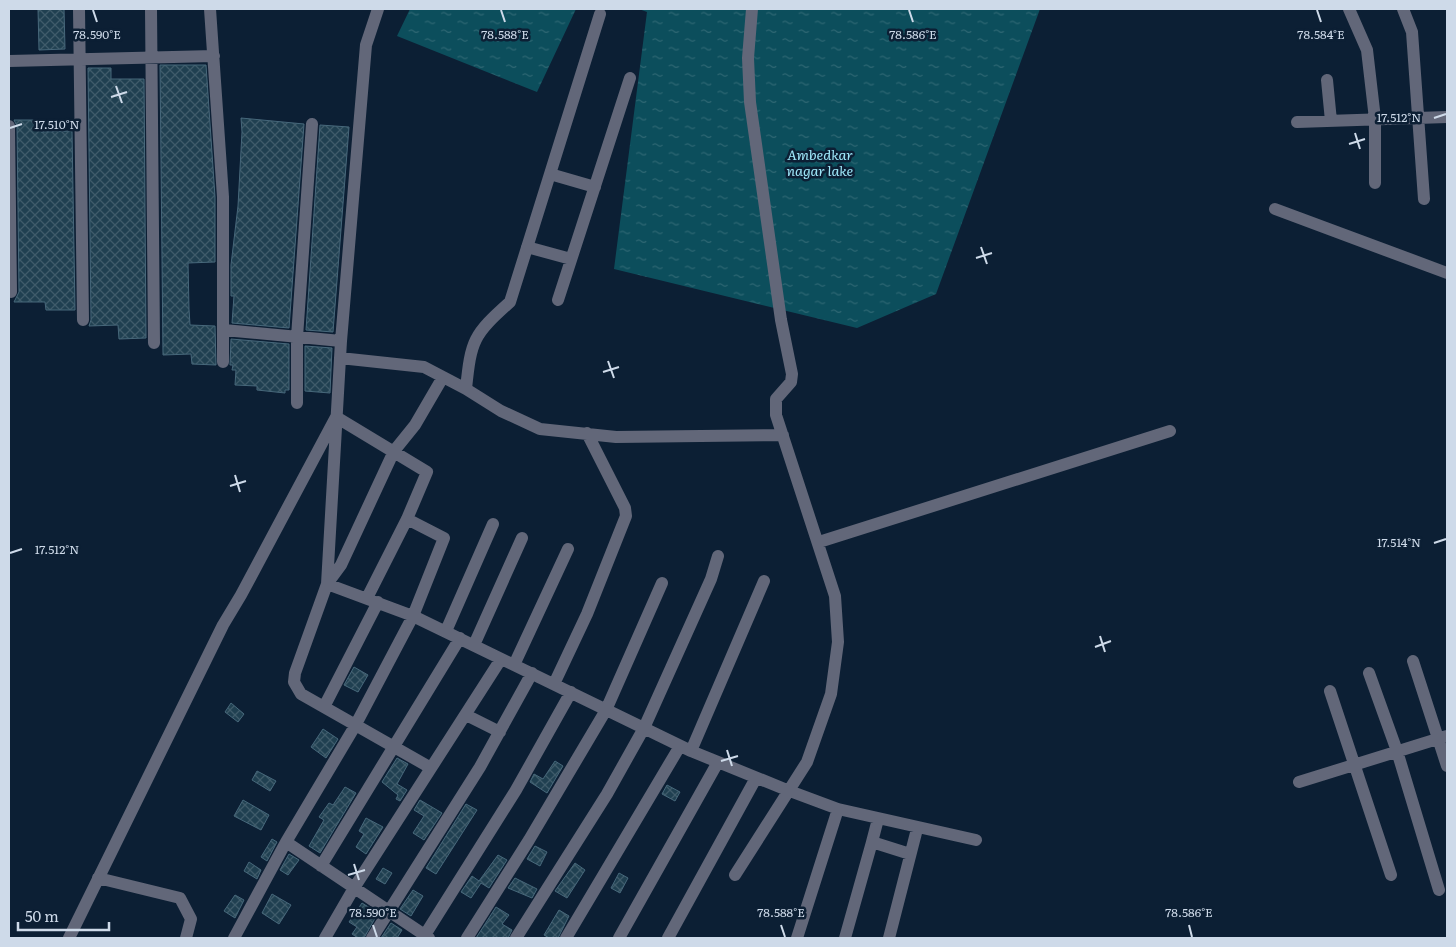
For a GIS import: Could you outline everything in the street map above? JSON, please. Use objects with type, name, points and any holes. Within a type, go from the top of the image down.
[{"type":"street","points":[[79,9],[83,320]]},
{"type":"street","points":[[151,9],[154,343]]},
{"type":"street","points":[[210,9],[224,197],[223,362]]},
{"type":"street","points":[[327,584],[341,341],[366,45],[378,9]]},
{"type":"street","points":[[362,96],[377,38],[387,9]]},
{"type":"street","points":[[735,875],[787,790],[807,762],[831,694],[838,642],[835,596],[819,542],[776,415],[776,399],[791,382],[792,374],[781,320],[750,102],[748,58],[752,9]]},
{"type":"street","points":[[1349,9],[1367,50],[1375,119],[1375,183]]},
{"type":"street","points":[[1403,9],[1412,32],[1420,118],[1424,199]]},
{"type":"street","points":[[466,388],[469,354],[475,339],[487,322],[510,302],[600,14]]},
{"type":"street","points":[[9,61],[214,56]]},
{"type":"street","points":[[558,300],[630,78]]},
{"type":"street","points":[[1327,80],[1331,121]]},
{"type":"street","points":[[1297,122],[1447,116]]},
{"type":"street","points":[[297,403],[297,337],[312,124]]},
{"type":"street","points":[[9,126],[11,292]]},
{"type":"street","points":[[550,174],[595,187]]},
{"type":"street","points":[[1275,209],[1447,272]]},
{"type":"street","points":[[527,247],[571,259]]},
{"type":"street","points":[[224,330],[341,341]]},
{"type":"street","points":[[340,358],[424,368],[466,388],[501,411],[540,429],[616,437],[783,436]]},
{"type":"street","points":[[431,768],[301,694],[294,682],[295,673],[327,584],[341,565],[394,451],[415,424],[443,377]]},
{"type":"street","points":[[324,707],[373,600],[428,472],[336,417]]},
{"type":"street","points":[[69,938],[223,625],[336,417]]},
{"type":"street","points":[[819,542],[1170,431]]},
{"type":"street","points":[[554,684],[587,614],[626,516],[625,508],[587,433]]},
{"type":"street","points":[[234,938],[286,842],[355,726],[413,616],[444,538],[407,519]]},
{"type":"street","points":[[446,631],[493,524]]},
{"type":"street","points":[[474,645],[522,538]]},
{"type":"street","points":[[514,665],[568,548]]},
{"type":"street","points":[[516,938],[602,802],[644,728],[711,579],[718,556]]},
{"type":"street","points":[[566,938],[686,749],[764,582]]},
{"type":"street","points":[[467,938],[529,840],[606,710],[662,583]]},
{"type":"street","points":[[327,584],[413,616],[686,749],[756,778],[838,809],[917,829],[976,840]]},
{"type":"street","points":[[321,866],[460,638]]},
{"type":"street","points":[[325,938],[354,888],[501,659]]},
{"type":"street","points":[[1413,660],[1442,737],[1447,766]]},
{"type":"street","points":[[1369,673],[1398,752],[1439,890]]},
{"type":"street","points":[[372,938],[500,732],[532,674]]},
{"type":"street","points":[[1330,690],[1356,764],[1391,875]]},
{"type":"street","points":[[286,842],[426,937],[516,790],[571,692]]},
{"type":"street","points":[[466,715],[500,732]]},
{"type":"street","points":[[1299,782],[1442,737]]},
{"type":"street","points":[[619,938],[718,762]]},
{"type":"street","points":[[668,938],[756,778]]},
{"type":"street","points":[[797,938],[838,809]]},
{"type":"street","points":[[845,938],[878,819]]},
{"type":"street","points":[[889,938],[917,829]]},
{"type":"street","points":[[872,842],[910,854]]},
{"type":"street","points":[[98,878],[180,898],[191,919],[186,938]]},
{"type":"water","points":[[410,9],[576,9],[537,92],[397,36]]},
{"type":"water","name":"Ambedkar nagar lake","points":[[639,9],[1040,9],[936,294],[857,328],[614,269],[647,12]]},
{"type":"building","points":[[38,9],[64,9],[65,49],[39,50]]},
{"type":"building","points":[[160,65],[206,65],[215,197],[215,262],[188,263],[189,309],[190,325],[215,326],[216,365],[192,364],[191,354],[163,355]]},
{"type":"building","points":[[88,68],[111,68],[111,79],[144,79],[146,338],[119,339],[118,325],[89,326],[91,320]]},
{"type":"building","points":[[241,118],[304,124],[289,328],[232,323],[234,296],[231,296],[231,265],[238,206]]},
{"type":"building","points":[[14,120],[41,120],[41,132],[72,131],[75,310],[46,310],[45,302],[14,302],[19,292],[17,126]]},
{"type":"building","points":[[320,125],[349,127],[333,332],[306,330]]},
{"type":"building","points":[[231,339],[289,344],[289,390],[285,390],[285,393],[257,390],[257,386],[235,385],[236,370],[232,370],[233,365],[230,365]]},
{"type":"building","points":[[305,346],[332,348],[330,393],[305,391]]},
{"type":"building","points":[[354,667],[368,675],[358,692],[344,685]]},
{"type":"building","points":[[231,703],[244,714],[238,722],[225,712]]},
{"type":"building","points":[[323,729],[338,739],[326,758],[311,747]]},
{"type":"building","points":[[397,758],[408,764],[397,784],[407,790],[400,801],[396,799],[398,795],[382,782]]},
{"type":"building","points":[[555,761],[563,766],[547,793],[530,782],[534,774],[543,779]]},
{"type":"building","points":[[257,771],[276,781],[270,791],[252,780]]},
{"type":"building","points":[[667,785],[680,792],[675,801],[662,794]]},
{"type":"building","points":[[345,787],[356,793],[320,853],[309,846],[324,820],[319,817],[329,803],[333,805]]},
{"type":"building","points":[[243,800],[269,815],[261,830],[234,816]]},
{"type":"building","points":[[420,800],[442,813],[424,840],[413,833],[424,816],[414,810]]},
{"type":"building","points":[[466,804],[477,810],[436,874],[426,868]]},
{"type":"building","points":[[366,818],[383,827],[366,854],[356,847],[364,834],[359,831]]},
{"type":"building","points":[[272,839],[277,842],[267,861],[261,857]]},
{"type":"building","points":[[535,846],[547,852],[540,866],[527,859]]},
{"type":"building","points":[[289,854],[299,860],[288,875],[280,870]]},
{"type":"building","points":[[498,855],[507,860],[489,888],[481,883],[471,898],[461,892],[472,876],[479,881]]},
{"type":"building","points":[[249,862],[261,870],[257,879],[244,871]]},
{"type":"building","points":[[575,863],[585,870],[567,898],[555,891]]},
{"type":"building","points":[[383,868],[392,873],[385,884],[376,879]]},
{"type":"building","points":[[619,873],[628,878],[620,893],[611,888]]},
{"type":"building","points":[[515,878],[537,889],[532,898],[508,888]]},
{"type":"building","points":[[413,890],[423,896],[411,916],[400,909]]},
{"type":"building","points":[[272,894],[291,905],[279,924],[262,913]]},
{"type":"building","points":[[235,895],[244,900],[235,918],[224,911]]},
{"type":"building","points":[[362,903],[378,913],[364,938],[358,938],[352,934],[357,927],[349,922]]},
{"type":"building","points":[[496,907],[509,915],[502,924],[512,930],[508,938],[476,938]]},
{"type":"building","points":[[559,910],[569,916],[558,938],[549,938],[544,935]]},
{"type":"building","points":[[391,923],[402,930],[397,938],[381,938]]}]
